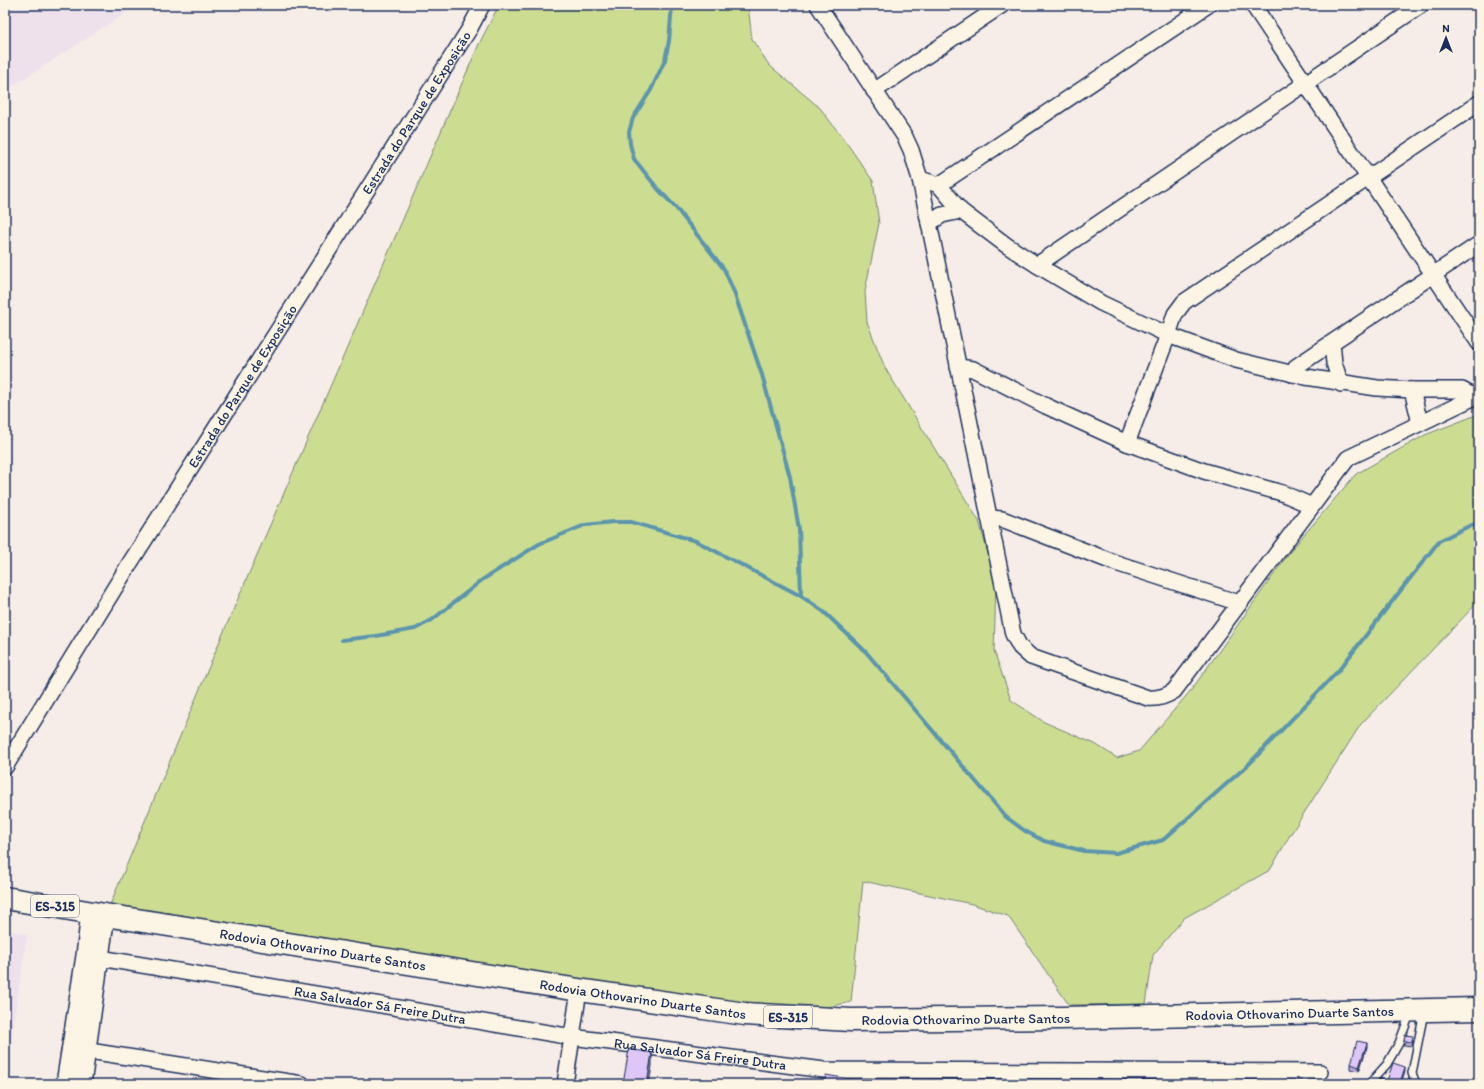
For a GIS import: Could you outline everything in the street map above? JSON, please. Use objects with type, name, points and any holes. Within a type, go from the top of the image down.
[{"type":"main road","name":"Rodovia Othovarino Duarte Santos","points":[[5,898],[579,990],[745,1014],[852,1020],[1062,1018],[1479,1009]]},
{"type":"street","name":"Estrada do Parque de Exposição","points":[[5,767],[130,563],[470,28],[482,5]]},
{"type":"street","points":[[818,5],[905,137],[911,150],[920,179],[1013,634],[1020,647],[1030,657],[1141,696],[1155,699],[1168,695],[1174,690],[1348,458],[1477,396]]},
{"type":"street","points":[[874,91],[1002,5]]},
{"type":"street","points":[[939,185],[1208,5]]},
{"type":"street","points":[[1252,5],[1479,343]]},
{"type":"street","points":[[1037,266],[1421,5]]},
{"type":"street","points":[[1127,443],[1175,314],[1184,302],[1479,103]]},
{"type":"street","points":[[920,179],[939,185],[960,211],[1037,266],[1101,303],[1168,335],[1236,360],[1341,384],[1412,390],[1462,390],[1477,396]]},
{"type":"street","points":[[929,224],[942,215],[960,211]]},
{"type":"street","points":[[1292,374],[1297,366],[1479,244]]},
{"type":"street","points":[[1332,343],[1334,363],[1341,384]]},
{"type":"street","points":[[958,367],[973,369],[1059,413],[1127,443],[1204,470],[1282,493],[1312,506]]},
{"type":"street","points":[[1412,390],[1420,423]]},
{"type":"street","points":[[989,518],[1002,519],[1113,562],[1239,603]]},
{"type":"street","points":[[81,1084],[79,1049],[98,914]]},
{"type":"street","name":"Rua Salvador Sá Freire Dutra","points":[[92,957],[572,1037],[824,1070],[1053,1077],[1320,1072]]},
{"type":"street","points":[[565,1084],[579,990]]},
{"type":"street","points":[[66,1084],[79,1049]]},
{"type":"street","points":[[79,1049],[302,1084]]},
{"type":"lane","points":[[1369,1084],[1387,1064],[1418,1010]]},
{"type":"lane","points":[[1416,1084],[1412,1072],[1418,1010]]},
{"type":"shaded area","points":[[5,5],[138,5],[5,91]]},
{"type":"shaded area","points":[[5,930],[27,934],[5,1080]]},
{"type":"green space","points":[[499,5],[748,5],[752,39],[769,65],[820,108],[873,181],[879,223],[865,291],[867,322],[885,368],[979,521],[996,583],[994,651],[1011,700],[1044,722],[1095,744],[1117,758],[1139,751],[1192,689],[1292,549],[1356,474],[1425,435],[1479,414],[1479,601],[1361,724],[1290,835],[1270,870],[1184,918],[1153,955],[1146,1004],[1069,1005],[1008,916],[972,904],[863,881],[851,1002],[823,1008],[804,1009],[696,999],[110,905],[221,638],[479,44]]},
{"type":"building","points":[[1405,1035],[1413,1036],[1412,1042],[1404,1041]]},
{"type":"building","points":[[1357,1041],[1367,1043],[1359,1067],[1351,1064]]},
{"type":"building","points":[[629,1049],[652,1053],[647,1084],[623,1084]]},
{"type":"building","points":[[1393,1063],[1405,1067],[1400,1083],[1402,1084],[1379,1084],[1380,1079],[1387,1081]]},
{"type":"building","points":[[826,1075],[849,1079],[848,1084],[824,1084]]},
{"type":"waterway","points":[[672,5],[669,41],[665,60],[651,90],[633,118],[629,132],[630,144],[634,159],[658,189],[676,208],[724,269],[734,292],[762,375],[790,477],[799,529],[801,596]]},
{"type":"waterway","points":[[342,640],[415,629],[432,620],[482,580],[539,544],[585,525],[631,522],[696,541],[801,596],[823,611],[866,652],[1006,817],[1025,831],[1044,841],[1084,851],[1116,853],[1163,840],[1249,764],[1339,670],[1439,541],[1469,526],[1479,523]]}]
